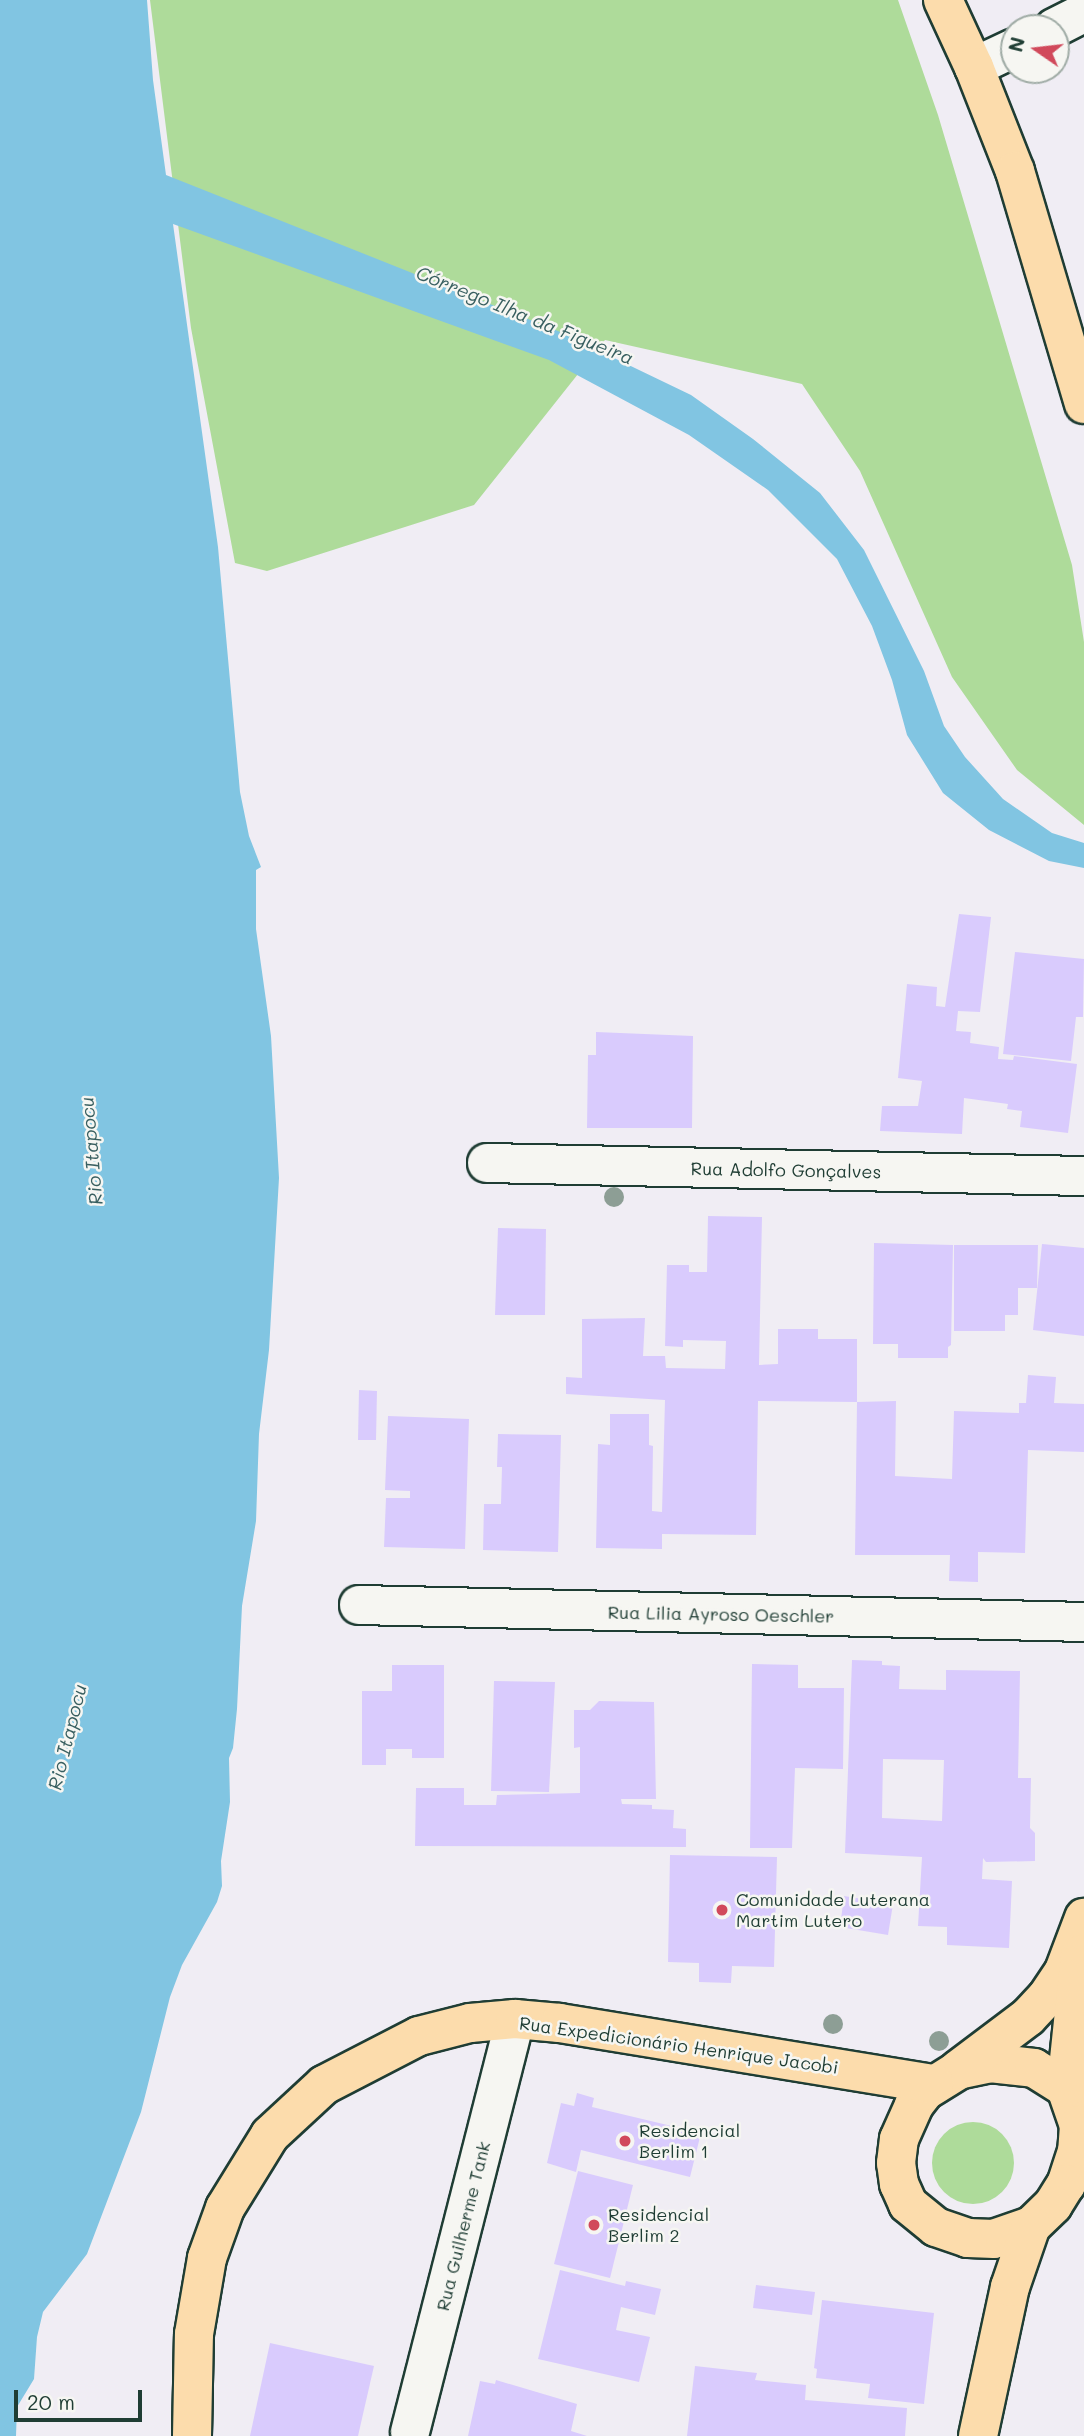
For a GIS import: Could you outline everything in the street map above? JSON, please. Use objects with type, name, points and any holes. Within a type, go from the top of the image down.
[{"type":"main road","points":[[943,0],[974,67],[1015,171],[1084,404]]},
{"type":"main road","points":[[1084,1919],[1064,1971],[1046,1998],[1028,2017],[946,2077],[914,2105],[899,2139],[896,2163],[899,2184],[908,2204],[936,2227],[968,2238],[994,2239],[1042,2216],[1084,2183]]},
{"type":"main road","points":[[978,2436],[1010,2287],[1042,2216],[1073,2166],[1079,2125],[1074,2104],[1084,1919]]},
{"type":"main road","name":"Rua Expedicionário Henrique Jacobi","points":[[192,2436],[194,2334],[207,2259],[225,2208],[270,2135],[324,2085],[419,2036],[470,2023],[515,2019],[946,2077]]},
{"type":"main road","points":[[946,2077],[990,2063],[1034,2068],[1074,2104]]},
{"type":"street","points":[[974,67],[1000,54]]},
{"type":"street","name":"Rua Adolfo Gonçalves","points":[[487,1163],[1084,1176]]},
{"type":"street","name":"Rua Lilia Ayroso Oeschler","points":[[359,1605],[1084,1622]]},
{"type":"street","name":"Rua Guilherme Tank","points":[[410,2432],[515,2019]]},
{"type":"green space","points":[[150,0],[898,0],[938,115],[1072,565],[1084,642],[1084,825],[1017,770],[952,677],[860,471],[802,384],[605,340],[474,505],[267,571],[235,563],[191,328]]},
{"type":"green space","points":[[965,2122],[981,2122],[996,2129],[1007,2140],[1014,2155],[1011,2179],[1002,2192],[981,2204],[965,2204],[950,2197],[939,2186],[932,2171],[932,2155],[939,2140],[950,2129]]},
{"type":"water","name":"Rio Itapocu","points":[[0,0],[147,0],[153,80],[166,175],[558,331],[691,395],[753,439],[820,493],[864,550],[924,671],[944,726],[965,757],[1003,799],[1052,833],[1084,843],[1084,868],[1049,861],[989,830],[943,793],[907,735],[892,680],[872,626],[837,559],[768,490],[689,435],[549,360],[173,224],[218,547],[240,792],[249,836],[261,867],[256,870],[256,929],[271,1036],[279,1178],[269,1350],[259,1434],[256,1521],[242,1606],[237,1709],[233,1748],[229,1758],[230,1802],[221,1861],[222,1886],[217,1902],[182,1965],[170,1997],[141,2112],[87,2254],[43,2312],[37,2337],[34,2379],[17,2407],[16,2436],[0,2436]]},
{"type":"building","points":[[959,914],[991,917],[980,1012],[958,1011],[956,1031],[971,1032],[970,1043],[999,1047],[998,1059],[1013,1060],[1014,1056],[1077,1064],[1068,1133],[1020,1127],[1022,1111],[1007,1109],[1008,1104],[964,1098],[962,1134],[880,1131],[882,1106],[918,1106],[922,1081],[898,1078],[907,984],[937,987],[936,1006],[945,1007]]},
{"type":"building","points":[[1015,952],[1084,959],[1083,1017],[1076,1017],[1071,1061],[1003,1054]]},
{"type":"building","points":[[596,1032],[693,1036],[692,1128],[587,1128],[588,1055],[596,1055]]},
{"type":"building","points":[[708,1216],[762,1217],[759,1365],[778,1364],[778,1329],[818,1329],[818,1339],[857,1339],[857,1402],[758,1401],[756,1535],[662,1534],[662,1549],[596,1548],[598,1444],[610,1445],[610,1414],[649,1414],[649,1445],[653,1446],[652,1511],[662,1512],[665,1400],[566,1394],[566,1377],[582,1378],[582,1319],[645,1318],[643,1356],[665,1356],[666,1368],[725,1369],[726,1341],[683,1340],[683,1347],[665,1346],[667,1265],[689,1265],[689,1272],[707,1272]]},
{"type":"building","points":[[498,1228],[546,1229],[545,1315],[495,1315]]},
{"type":"building","points":[[874,1243],[953,1245],[951,1345],[948,1347],[948,1358],[898,1358],[898,1344],[873,1344]]},
{"type":"building","points":[[1042,1244],[1084,1248],[1084,1336],[1033,1330]]},
{"type":"building","points":[[954,1245],[1038,1245],[1037,1288],[1018,1288],[1018,1315],[1005,1315],[1005,1331],[954,1331]]},
{"type":"building","points":[[1028,1375],[1056,1377],[1054,1403],[1084,1404],[1084,1452],[1028,1450],[1025,1553],[978,1552],[978,1582],[949,1581],[950,1555],[855,1555],[857,1402],[896,1401],[895,1476],[952,1479],[954,1411],[1019,1413],[1019,1403],[1026,1403]]},
{"type":"building","points":[[359,1390],[377,1391],[376,1440],[358,1440]]},
{"type":"building","points":[[388,1416],[469,1419],[465,1549],[384,1547],[386,1498],[410,1498],[410,1491],[385,1490]]},
{"type":"building","points":[[498,1434],[561,1435],[558,1552],[483,1550],[484,1504],[501,1504],[502,1467],[497,1467]]},
{"type":"building","points":[[852,1660],[882,1661],[882,1665],[900,1666],[899,1689],[946,1690],[946,1670],[1020,1671],[1018,1778],[1031,1778],[1030,1828],[1035,1833],[1035,1861],[986,1862],[983,1858],[982,1879],[1012,1881],[1009,1948],[947,1945],[947,1927],[918,1926],[922,1857],[845,1853]],"holes":[[[883,1759],[944,1760],[942,1821],[882,1818]]]},
{"type":"building","points":[[752,1664],[798,1665],[798,1688],[844,1688],[843,1769],[795,1768],[792,1848],[750,1848]]},
{"type":"building","points":[[392,1665],[444,1665],[444,1758],[412,1758],[412,1749],[386,1749],[386,1765],[362,1765],[362,1691],[392,1691]]},
{"type":"building","points":[[494,1681],[555,1682],[549,1792],[491,1791]]},
{"type":"building","points":[[599,1701],[654,1702],[656,1799],[621,1799],[622,1804],[652,1805],[652,1809],[674,1810],[673,1828],[686,1829],[686,1847],[415,1846],[416,1788],[464,1788],[464,1805],[496,1805],[497,1795],[580,1793],[580,1747],[574,1748],[574,1710],[590,1710]]},
{"type":"building","name":"Comunidade Luterana Martim Lutero","points":[[670,1855],[777,1857],[774,1967],[732,1966],[731,1983],[699,1982],[699,1963],[668,1962]]},
{"type":"building","points":[[844,1896],[893,1904],[888,1935],[840,1927]]},
{"type":"building","name":"Residencial Berlim 1","points":[[577,2093],[594,2098],[592,2107],[701,2133],[690,2177],[581,2150],[576,2172],[547,2163],[561,2103],[574,2106]]},
{"type":"building","name":"Residencial Berlim 2","points":[[578,2171],[633,2185],[610,2278],[554,2264]]},
{"type":"building","points":[[560,2270],[625,2286],[626,2281],[661,2289],[655,2315],[621,2307],[616,2330],[650,2337],[639,2382],[538,2359]]},
{"type":"building","points":[[756,2285],[815,2292],[812,2315],[753,2308]]},
{"type":"building","points":[[822,2300],[934,2313],[924,2404],[868,2398],[870,2384],[816,2378],[817,2369],[814,2368]]},
{"type":"building","points":[[270,2343],[374,2366],[358,2436],[250,2436]]},
{"type":"building","points":[[695,2366],[757,2373],[755,2380],[806,2385],[805,2400],[907,2408],[905,2436],[687,2436]]},
{"type":"building","points":[[496,2380],[577,2404],[571,2431],[587,2436],[468,2436],[480,2381],[495,2384]]},
{"type":"place","name":"Comunidade Luterana Martim Lutero","points":[[722,1910]]},
{"type":"place","name":"Residencial Berlim 1","points":[[625,2141]]},
{"type":"place","name":"Residencial Berlim 2","points":[[594,2225]]},
{"type":"water label","name":"Córrego Ilha da Figueira","points":[[525,315]]}]
